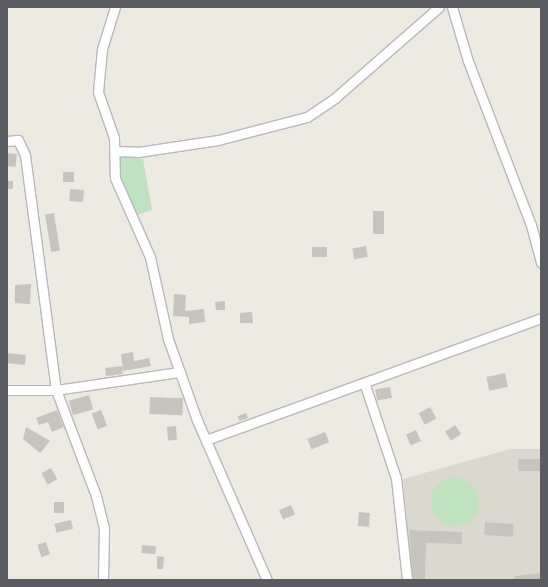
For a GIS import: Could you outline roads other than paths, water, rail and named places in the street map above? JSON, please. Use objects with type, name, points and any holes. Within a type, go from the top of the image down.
[{"type":"street","points":[[115,7],[102,49],[98,92],[115,151],[115,178],[150,257],[158,298],[180,372],[206,440],[267,580]]},
{"type":"street","points":[[115,151],[138,152],[218,140],[307,117],[335,98],[439,7]]},
{"type":"street","points":[[452,7],[468,61],[531,225],[541,263]]},
{"type":"street","points":[[7,141],[18,140],[25,155],[56,390],[96,496],[104,528],[103,580]]},
{"type":"street","points":[[206,440],[365,385],[541,318]]},
{"type":"street","points":[[7,390],[56,390],[180,372]]},
{"type":"street","points":[[365,385],[396,478],[407,580]]}]
